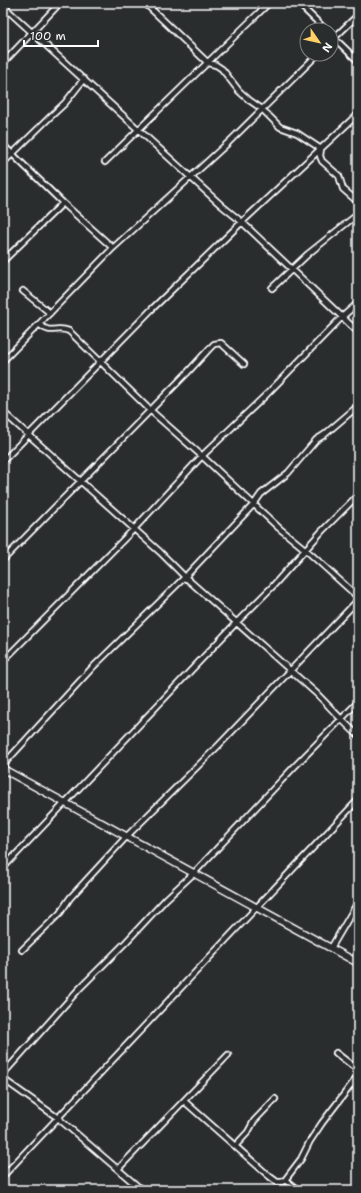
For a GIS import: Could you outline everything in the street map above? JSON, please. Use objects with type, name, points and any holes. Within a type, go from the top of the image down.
[{"type":"street","points":[[3,63],[60,3]]},
{"type":"street","points":[[145,3],[208,63],[216,65],[222,69],[239,91],[262,109],[280,126],[297,133],[321,149]]},
{"type":"street","points":[[105,162],[269,3]]},
{"type":"street","points":[[298,3],[318,22]]},
{"type":"street","points":[[3,6],[221,205],[242,222],[358,332]]},
{"type":"street","points":[[339,32],[358,15]]},
{"type":"street","points":[[339,44],[358,61]]},
{"type":"street","points":[[3,361],[113,248],[191,177],[310,62]]},
{"type":"street","points":[[3,163],[65,103],[84,79]]},
{"type":"street","points":[[3,460],[76,388],[100,361],[242,222],[358,114]]},
{"type":"street","points":[[3,146],[113,248]]},
{"type":"street","points":[[321,149],[320,156],[322,161],[339,176],[344,189],[358,202]]},
{"type":"street","points":[[3,261],[63,203]]},
{"type":"street","points":[[272,288],[308,254],[358,214]]},
{"type":"street","points":[[23,291],[50,313]]},
{"type":"street","points":[[3,661],[134,529],[202,456],[342,317],[358,303]]},
{"type":"street","points":[[40,324],[45,329],[50,331],[62,328],[68,331],[150,410],[279,528],[358,597]]},
{"type":"street","points":[[3,560],[214,344],[221,343],[244,364]]},
{"type":"street","points":[[3,765],[92,668],[185,577],[254,504],[261,494],[288,473],[316,440],[358,406]]},
{"type":"street","points":[[3,412],[160,552],[185,577],[316,694],[330,707],[340,720],[358,735]]},
{"type":"street","points":[[3,868],[272,587],[322,531],[358,495]]},
{"type":"street","points":[[22,950],[60,913],[70,898],[127,836],[219,744],[358,600]]},
{"type":"street","points":[[3,1074],[79,989],[166,899],[194,873],[358,702]]},
{"type":"street","points":[[3,769],[358,963]]},
{"type":"street","points":[[3,1176],[358,800]]},
{"type":"street","points":[[331,948],[358,902]]},
{"type":"street","points":[[336,1053],[358,1070]]},
{"type":"street","points":[[118,1169],[228,1055]]},
{"type":"street","points":[[184,1101],[277,1182],[282,1182],[301,1159],[310,1141],[322,1123],[358,1076]]},
{"type":"street","points":[[3,1079],[58,1118],[142,1190]]},
{"type":"street","points":[[236,1145],[248,1132],[254,1121],[275,1099]]},
{"type":"street","points":[[285,1180],[298,1190]]}]
